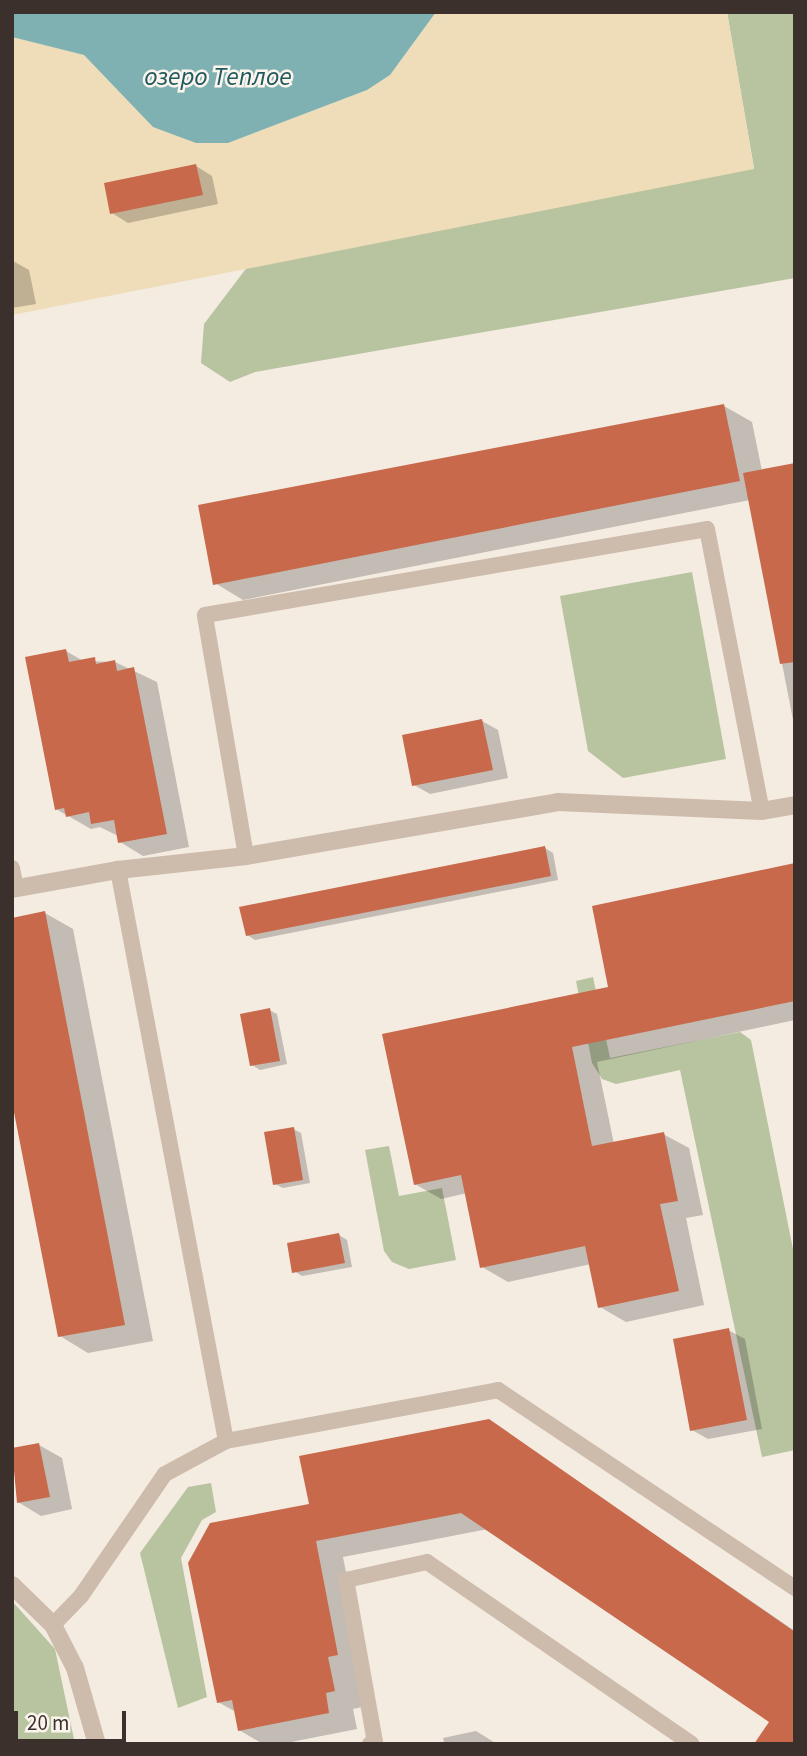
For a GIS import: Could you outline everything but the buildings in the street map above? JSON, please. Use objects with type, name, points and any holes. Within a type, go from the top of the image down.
[{"type":"street","points":[[14,888],[118,870],[246,856],[558,802],[762,811],[795,805]]},
{"type":"street","points":[[12,1585],[53,1625],[75,1668],[97,1744]]},
{"type":"lane","points":[[246,856],[205,615],[707,529],[762,811]]},
{"type":"lane","points":[[12,868],[14,888]]},
{"type":"lane","points":[[118,870],[226,1441]]},
{"type":"lane","points":[[53,1625],[82,1596],[165,1474],[226,1441],[498,1390],[795,1588]]},
{"type":"lane","points":[[370,1744],[375,1742],[346,1580],[427,1562],[692,1744]]},
{"type":"green space","points":[[727,12],[795,12],[795,278],[255,372],[230,382],[201,363],[204,324],[248,266],[754,168]]},
{"type":"green space","points":[[692,572],[726,759],[623,778],[588,751],[560,596]]},
{"type":"green space","points":[[593,977],[610,1058],[740,1032],[751,1040],[795,1259],[795,1450],[762,1457],[680,1070],[616,1084],[602,1079],[592,1063],[576,981]]},
{"type":"green space","points":[[389,1146],[399,1196],[442,1188],[456,1260],[409,1269],[392,1262],[384,1251],[365,1150]]},
{"type":"green space","points":[[211,1483],[216,1512],[202,1520],[181,1558],[207,1697],[178,1708],[140,1553],[188,1487]]},
{"type":"green space","points":[[12,1601],[55,1649],[75,1744],[12,1744]]},
{"type":"sand","points":[[436,12],[727,12],[754,169],[12,315],[12,37],[84,55],[153,127],[228,143],[367,90],[390,75]]},
{"type":"water","name":"озеро Теплое","points":[[12,12],[436,12],[390,75],[367,90],[228,143],[196,143],[153,127],[84,55],[12,37]]}]
